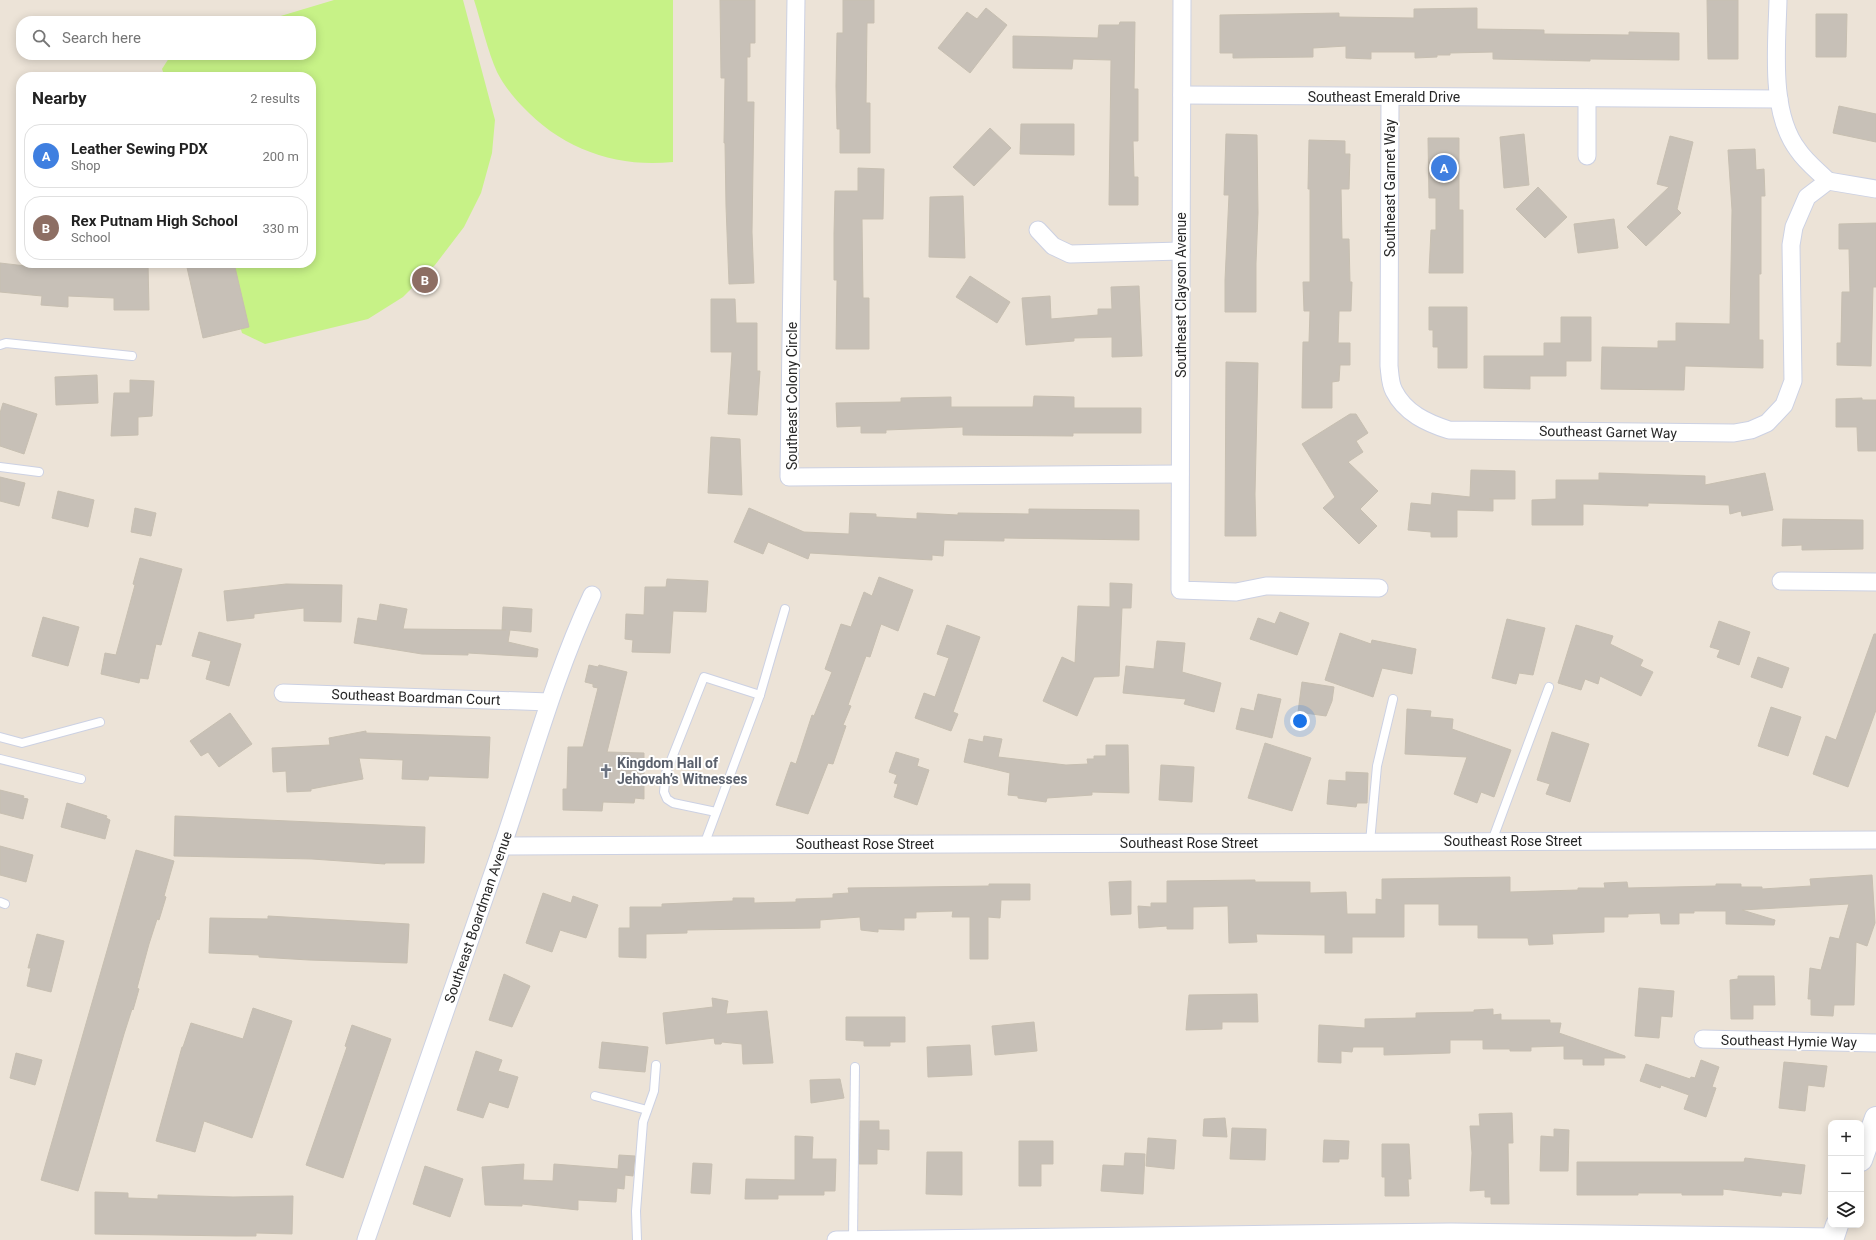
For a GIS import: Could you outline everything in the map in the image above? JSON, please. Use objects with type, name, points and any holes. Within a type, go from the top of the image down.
[{"type":"main road","points":[[1862,1156],[1876,1118]]},
{"type":"street","name":"Southeast Colony Circle","points":[[796,0],[789,477],[1180,474]]},
{"type":"street","name":"Southeast Clayson Avenue","points":[[1182,0],[1180,590],[1236,592],[1266,586],[1379,588]]},
{"type":"street","points":[[1778,0],[1779,99],[1786,129],[1797,149],[1828,181],[1876,188]]},
{"type":"street","name":"Southeast Emerald Drive","points":[[1182,95],[1390,98],[1779,99]]},
{"type":"street","name":"Southeast Garnet Way","points":[[1390,98],[1389,366],[1393,390],[1408,410],[1426,423],[1449,430],[1734,433],[1750,430],[1767,422],[1784,405],[1793,381],[1791,245],[1794,227],[1808,197],[1828,181]]},
{"type":"street","points":[[1587,98],[1587,156]]},
{"type":"street","points":[[1038,230],[1053,246],[1070,254],[1181,251]]},
{"type":"street","points":[[1781,581],[1876,582]]},
{"type":"street","name":"Southeast Boardman Avenue","points":[[366,1240],[502,846],[549,702],[573,634],[592,595]]},
{"type":"street","name":"Southeast Boardman Court","points":[[283,693],[549,702]]},
{"type":"street","name":"Southeast Rose Street","points":[[502,846],[1876,840]]},
{"type":"street","name":"Southeast Hymie Way","points":[[1703,1039],[1876,1043]]},
{"type":"street","points":[[845,1240],[1834,1234]]},
{"type":"lane","points":[[0,345],[6,343],[132,356]]},
{"type":"lane","points":[[0,467],[39,472]]},
{"type":"lane","points":[[704,845],[760,695],[785,609]]},
{"type":"lane","points":[[716,812],[678,804],[667,799],[664,792],[666,773],[704,677],[760,695]]},
{"type":"lane","points":[[1492,841],[1549,687]]},
{"type":"lane","points":[[1370,842],[1377,766],[1393,699]]},
{"type":"lane","points":[[0,737],[22,742],[100,722]]},
{"type":"lane","points":[[0,759],[81,779]]},
{"type":"lane","points":[[637,1240],[636,1211],[643,1122],[654,1090],[656,1065]]},
{"type":"lane","points":[[845,1240],[855,1067]]},
{"type":"lane","points":[[595,1096],[647,1110]]},
{"type":"green space","points":[[334,0],[463,0],[495,120],[492,153],[481,193],[464,227],[435,265],[403,297],[368,319],[265,344],[242,333],[222,268],[316,268],[316,72],[163,72],[162,69],[168,60],[316,60],[316,16],[281,16]]},
{"type":"green space","points":[[474,0],[673,0],[673,162],[631,162],[591,152],[554,134],[538,121],[522,106],[502,81],[497,72]]},
{"type":"building","points":[[720,0],[755,0],[755,43],[750,43],[750,57],[747,57],[747,102],[754,102],[752,232],[754,283],[729,284],[724,143],[725,78],[721,78]]},
{"type":"building","points":[[843,0],[874,0],[874,23],[867,23],[866,103],[870,103],[870,153],[840,153],[840,129],[837,129],[837,33],[843,33]]},
{"type":"building","points":[[1707,0],[1738,0],[1738,59],[1708,59]]},
{"type":"building","points":[[986,8],[1007,25],[970,73],[938,48],[967,12],[977,19]]},
{"type":"building","points":[[1477,8],[1477,29],[1544,30],[1544,34],[1629,35],[1629,32],[1679,33],[1679,60],[1590,59],[1590,61],[1493,59],[1493,52],[1450,53],[1450,55],[1437,55],[1437,57],[1415,58],[1415,52],[1371,52],[1371,59],[1346,58],[1346,46],[1313,48],[1313,57],[1233,58],[1233,53],[1220,53],[1220,15],[1339,13],[1339,17],[1414,18],[1414,9]]},
{"type":"building","points":[[1816,14],[1847,14],[1846,57],[1816,57]]},
{"type":"building","points":[[1120,22],[1135,22],[1134,89],[1138,89],[1138,141],[1133,141],[1134,177],[1138,177],[1138,205],[1109,205],[1111,60],[1073,59],[1072,69],[1013,68],[1013,36],[1098,38],[1099,25],[1119,25]]},
{"type":"building","points":[[1839,106],[1876,114],[1876,142],[1833,133]]},
{"type":"building","points":[[1021,124],[1074,124],[1074,155],[1020,154]]},
{"type":"building","points":[[990,128],[1011,148],[974,186],[953,167]]},
{"type":"building","points":[[1226,134],[1257,135],[1258,213],[1256,312],[1225,312],[1229,195],[1224,195]]},
{"type":"building","points":[[1524,134],[1529,185],[1504,188],[1500,137]]},
{"type":"building","points":[[1670,136],[1693,142],[1677,209],[1681,213],[1646,246],[1627,227],[1669,187],[1657,184]]},
{"type":"building","points":[[1428,138],[1459,138],[1459,210],[1463,210],[1463,273],[1429,273],[1431,230],[1436,230],[1436,198],[1429,198]]},
{"type":"building","points":[[1309,140],[1345,141],[1345,154],[1350,154],[1349,189],[1341,189],[1342,239],[1349,239],[1350,282],[1352,282],[1351,311],[1339,311],[1338,343],[1350,343],[1350,365],[1340,365],[1339,381],[1332,382],[1332,408],[1302,408],[1303,342],[1309,342],[1310,311],[1304,311],[1303,282],[1310,282],[1310,189],[1308,189]]},
{"type":"building","points":[[1755,149],[1756,170],[1764,169],[1765,196],[1761,196],[1761,274],[1759,274],[1759,340],[1763,340],[1763,368],[1685,366],[1684,390],[1601,389],[1602,347],[1658,348],[1658,341],[1676,341],[1676,323],[1730,324],[1732,210],[1728,150]]},
{"type":"building","points":[[858,168],[884,169],[883,219],[862,219],[863,298],[869,298],[869,349],[836,349],[837,280],[834,280],[835,191],[858,191]]},
{"type":"building","points":[[1538,187],[1567,217],[1545,238],[1516,209]]},
{"type":"building","points":[[963,196],[965,258],[929,257],[930,197]]},
{"type":"building","points":[[1614,219],[1618,248],[1578,253],[1574,224]]},
{"type":"building","points":[[1876,223],[1876,287],[1873,287],[1871,366],[1837,365],[1837,343],[1841,343],[1842,292],[1850,292],[1849,249],[1839,249],[1839,224]]},
{"type":"building","points":[[0,263],[16,265],[16,268],[148,268],[149,310],[114,310],[114,298],[68,296],[68,307],[41,305],[42,296],[0,292]]},
{"type":"building","points":[[187,268],[235,268],[249,327],[203,338]]},
{"type":"building","points":[[970,276],[1010,302],[997,323],[956,297]]},
{"type":"building","points":[[1139,286],[1142,356],[1112,357],[1112,337],[1074,338],[1074,341],[1026,345],[1022,298],[1050,296],[1051,319],[1098,315],[1098,309],[1112,309],[1111,287]]},
{"type":"building","points":[[711,299],[735,299],[736,323],[757,323],[757,371],[760,371],[757,415],[728,414],[732,352],[711,352]]},
{"type":"building","points":[[1429,307],[1467,307],[1467,368],[1438,368],[1438,347],[1433,347],[1433,330],[1429,330]]},
{"type":"building","points":[[1561,317],[1591,317],[1591,361],[1566,361],[1566,376],[1530,376],[1530,389],[1484,388],[1484,356],[1544,356],[1544,343],[1561,343]]},
{"type":"building","points":[[1226,362],[1258,363],[1255,494],[1256,536],[1225,536]]},
{"type":"building","points":[[97,375],[98,403],[56,405],[55,377]]},
{"type":"building","points":[[130,380],[154,381],[152,416],[138,417],[138,435],[111,436],[114,393],[130,393]]},
{"type":"building","points":[[1034,396],[1074,397],[1074,408],[1141,408],[1141,433],[1073,433],[1073,436],[963,435],[963,427],[886,430],[886,433],[861,433],[861,426],[837,427],[836,403],[901,402],[901,398],[951,397],[951,407],[1033,407]]},
{"type":"building","points":[[1862,398],[1862,400],[1876,400],[1876,451],[1858,451],[1857,427],[1836,427],[1836,399]]},
{"type":"building","points":[[3,403],[37,414],[24,454],[0,446],[0,413]]},
{"type":"building","points":[[1350,414],[1356,414],[1368,433],[1356,441],[1363,452],[1348,462],[1378,491],[1360,509],[1377,526],[1359,544],[1323,508],[1335,497],[1302,444]]},
{"type":"building","points":[[711,437],[740,439],[742,495],[708,493]]},
{"type":"building","points":[[1471,470],[1515,471],[1515,499],[1493,499],[1493,511],[1457,510],[1457,537],[1431,537],[1431,532],[1408,530],[1411,503],[1431,505],[1432,493],[1470,497]]},
{"type":"building","points":[[1599,473],[1705,476],[1705,485],[1765,473],[1773,510],[1742,516],[1741,511],[1730,514],[1729,505],[1648,503],[1648,506],[1583,504],[1583,525],[1532,525],[1532,500],[1556,499],[1556,480],[1599,480]]},
{"type":"building","points":[[0,477],[25,483],[19,506],[0,501]]},
{"type":"building","points":[[58,491],[94,500],[88,527],[52,518]]},
{"type":"building","points":[[135,508],[156,513],[151,536],[131,532]]},
{"type":"building","points":[[749,508],[804,532],[849,534],[850,513],[876,514],[876,517],[917,519],[917,513],[958,515],[958,513],[1029,514],[1029,509],[1139,510],[1139,540],[1004,538],[1004,541],[944,540],[943,556],[932,555],[932,560],[810,553],[808,559],[768,542],[763,554],[734,542]]},
{"type":"building","points":[[1783,519],[1863,520],[1863,549],[1802,550],[1802,545],[1782,546]]},
{"type":"building","points":[[140,558],[182,569],[161,645],[156,644],[148,679],[140,678],[139,683],[101,674],[105,653],[116,655],[135,585],[133,584]]},
{"type":"building","points":[[879,577],[913,590],[898,631],[881,624],[870,657],[866,656],[848,705],[851,706],[843,725],[846,726],[833,764],[828,763],[808,814],[776,805],[791,762],[796,764],[812,715],[814,716],[832,672],[825,669],[841,624],[851,627],[864,592],[872,596]]},
{"type":"building","points":[[667,579],[708,581],[706,612],[673,611],[670,653],[632,652],[633,640],[625,639],[626,614],[644,615],[645,587],[666,587]]},
{"type":"building","points":[[1110,583],[1132,584],[1131,608],[1122,608],[1119,676],[1094,677],[1077,716],[1043,701],[1062,657],[1075,663],[1078,606],[1110,607]]},
{"type":"building","points":[[286,584],[342,585],[341,622],[304,621],[304,608],[254,614],[254,618],[227,621],[224,591]]},
{"type":"building","points":[[380,604],[407,609],[403,629],[502,630],[503,607],[532,609],[531,632],[510,630],[508,642],[538,649],[537,657],[468,653],[468,655],[422,654],[354,643],[358,618],[377,621]]},
{"type":"building","points":[[1280,612],[1309,623],[1297,655],[1250,639],[1258,618],[1275,624]]},
{"type":"building","points":[[43,617],[79,627],[68,666],[32,656]]},
{"type":"building","points":[[1507,619],[1545,628],[1533,675],[1519,673],[1516,684],[1492,678]]},
{"type":"building","points":[[1719,621],[1750,632],[1739,665],[1717,657],[1720,650],[1710,647]]},
{"type":"building","points":[[947,625],[980,637],[953,712],[958,714],[951,731],[915,718],[924,693],[935,697],[949,658],[937,654]]},
{"type":"building","points":[[1576,625],[1613,636],[1610,644],[1643,660],[1640,666],[1653,672],[1641,696],[1600,676],[1598,684],[1585,679],[1581,690],[1558,683]]},
{"type":"building","points":[[199,632],[241,644],[229,686],[206,679],[211,661],[192,656]]},
{"type":"building","points":[[1340,633],[1371,644],[1372,640],[1416,649],[1412,674],[1382,668],[1373,697],[1325,680]]},
{"type":"building","points":[[1874,634],[1876,634],[1876,710],[1848,787],[1813,774],[1826,736],[1836,740]]},
{"type":"building","points":[[1157,641],[1185,643],[1182,672],[1221,683],[1214,712],[1184,704],[1186,699],[1123,693],[1126,666],[1154,669]]},
{"type":"building","points":[[1758,657],[1789,668],[1782,688],[1751,677]]},
{"type":"building","name":"Kingdom Hall of Jehovah’s Witnesses","points":[[589,665],[598,667],[599,665],[627,672],[607,752],[644,753],[644,799],[635,798],[634,803],[603,802],[602,811],[563,810],[563,789],[567,789],[568,747],[583,747],[598,688],[593,687],[593,684],[585,682]]},
{"type":"building","points":[[1302,682],[1334,687],[1332,701],[1326,716],[1298,712]]},
{"type":"building","points":[[1258,694],[1281,699],[1272,738],[1236,729],[1241,708],[1254,711]]},
{"type":"building","points":[[1771,707],[1801,717],[1788,756],[1758,746]]},
{"type":"building","points":[[1407,709],[1431,711],[1430,717],[1453,719],[1452,729],[1511,750],[1494,797],[1481,792],[1477,803],[1454,794],[1467,757],[1405,754]]},
{"type":"building","points":[[230,713],[252,744],[219,767],[208,752],[201,756],[190,741]]},
{"type":"building","points":[[366,731],[366,733],[490,737],[488,778],[429,776],[428,780],[402,779],[403,760],[359,758],[363,779],[311,789],[311,791],[287,792],[286,771],[273,772],[272,748],[330,745],[329,738]]},
{"type":"building","points":[[1552,732],[1589,744],[1570,802],[1546,794],[1550,784],[1537,780]]},
{"type":"building","points":[[984,736],[1002,739],[998,757],[1066,765],[1088,764],[1087,759],[1094,759],[1094,756],[1106,756],[1106,745],[1128,745],[1129,793],[1092,792],[1092,795],[1047,798],[1046,802],[1008,795],[1010,773],[964,762],[969,739],[983,742]]},
{"type":"building","points":[[1265,743],[1311,758],[1292,811],[1248,798]]},
{"type":"building","points":[[896,752],[919,759],[917,766],[929,770],[917,805],[894,797],[898,784],[894,783],[897,775],[889,772]]},
{"type":"building","points":[[1161,765],[1194,767],[1192,802],[1159,800]]},
{"type":"building","points":[[1346,772],[1368,773],[1367,803],[1357,803],[1356,807],[1327,804],[1329,780],[1346,781]]},
{"type":"building","points":[[0,790],[24,796],[23,798],[28,799],[23,819],[0,813]]},
{"type":"building","points":[[67,803],[107,816],[106,818],[110,820],[105,839],[61,827]]},
{"type":"building","points":[[175,816],[425,827],[424,863],[385,864],[312,859],[174,856]]},
{"type":"building","points":[[0,846],[33,855],[26,882],[0,875]]},
{"type":"building","points":[[136,850],[174,861],[164,896],[166,897],[159,920],[157,919],[149,944],[137,988],[139,989],[133,1010],[132,1009],[124,1034],[78,1191],[41,1180]]},
{"type":"building","points":[[1872,875],[1875,923],[1867,946],[1856,942],[1854,1005],[1834,1005],[1833,1016],[1811,1015],[1811,999],[1808,999],[1810,968],[1821,970],[1830,937],[1839,939],[1849,904],[1742,910],[1775,920],[1774,925],[1726,924],[1726,911],[1694,911],[1694,913],[1679,913],[1679,924],[1661,924],[1660,913],[1628,914],[1628,917],[1604,917],[1604,932],[1552,934],[1553,944],[1529,945],[1528,938],[1478,938],[1478,925],[1439,925],[1439,904],[1404,904],[1404,937],[1352,937],[1352,953],[1325,953],[1325,935],[1256,934],[1257,942],[1229,943],[1228,906],[1193,907],[1193,929],[1167,929],[1167,926],[1139,928],[1138,906],[1151,907],[1151,903],[1167,903],[1167,881],[1255,880],[1255,882],[1310,882],[1310,893],[1346,892],[1347,914],[1376,914],[1376,899],[1382,900],[1382,879],[1510,877],[1510,892],[1605,888],[1604,883],[1627,882],[1628,888],[1741,884],[1741,887],[1762,887],[1762,889],[1811,886],[1810,879]]},
{"type":"building","points":[[1131,881],[1131,914],[1111,915],[1109,882]]},
{"type":"building","points":[[989,884],[1030,884],[1030,900],[1001,900],[1000,918],[988,917],[988,959],[970,959],[970,917],[952,917],[953,911],[916,912],[916,918],[904,918],[904,930],[878,929],[878,932],[861,930],[860,917],[820,920],[820,928],[687,930],[687,933],[646,934],[646,958],[619,957],[619,928],[630,928],[630,907],[662,907],[662,904],[733,901],[733,898],[754,898],[754,903],[796,902],[796,899],[833,898],[833,894],[849,893],[848,888],[989,886]]},
{"type":"building","points":[[543,893],[571,903],[573,896],[598,905],[586,938],[560,930],[552,952],[526,943]]},
{"type":"building","points":[[268,916],[409,924],[407,963],[309,960],[259,957],[259,955],[209,953],[210,918],[268,919]]},
{"type":"building","points":[[37,934],[64,941],[51,992],[27,986],[31,968],[28,968]]},
{"type":"building","points":[[504,974],[530,986],[512,1027],[489,1020]]},
{"type":"building","points":[[1738,976],[1774,976],[1775,1005],[1753,1005],[1753,1019],[1731,1019],[1730,980],[1738,979]]},
{"type":"building","points":[[1639,988],[1674,991],[1672,1017],[1661,1016],[1659,1038],[1635,1036]]},
{"type":"building","points":[[1257,994],[1258,1022],[1222,1022],[1222,1029],[1186,1030],[1189,995]]},
{"type":"building","points":[[712,998],[728,1001],[726,1014],[767,1011],[773,1063],[743,1064],[742,1044],[722,1042],[721,1044],[715,1044],[714,1038],[666,1044],[663,1013],[713,1007]]},
{"type":"building","points":[[253,1008],[292,1021],[252,1138],[204,1121],[195,1152],[156,1141],[182,1047],[191,1023],[243,1039]]},
{"type":"building","points":[[1493,1009],[1493,1015],[1501,1014],[1501,1020],[1550,1020],[1550,1023],[1561,1023],[1559,1033],[1625,1056],[1625,1058],[1604,1058],[1604,1065],[1583,1065],[1583,1059],[1564,1059],[1564,1046],[1531,1047],[1531,1051],[1510,1051],[1510,1049],[1483,1049],[1483,1040],[1450,1040],[1450,1053],[1384,1055],[1384,1047],[1353,1047],[1352,1052],[1341,1051],[1341,1063],[1318,1062],[1319,1025],[1365,1028],[1365,1019],[1416,1018],[1416,1013],[1474,1012],[1474,1010]]},
{"type":"building","points":[[846,1017],[905,1017],[905,1042],[890,1042],[890,1046],[864,1046],[864,1041],[846,1040]]},
{"type":"building","points":[[1034,1022],[1037,1051],[995,1055],[992,1026]]},
{"type":"building","points":[[352,1025],[391,1039],[343,1178],[306,1165],[347,1047],[345,1046]]},
{"type":"building","points":[[602,1042],[648,1047],[645,1072],[599,1068]]},
{"type":"building","points":[[970,1045],[972,1075],[928,1077],[927,1047]]},
{"type":"building","points":[[476,1051],[502,1060],[498,1071],[518,1077],[508,1108],[489,1102],[483,1118],[457,1110]]},
{"type":"building","points":[[16,1053],[42,1060],[35,1085],[10,1078]]},
{"type":"building","points":[[1701,1060],[1719,1067],[1712,1087],[1716,1088],[1706,1117],[1684,1109],[1689,1095],[1661,1085],[1660,1088],[1640,1081],[1646,1064],[1690,1079],[1691,1077],[1695,1078]]},
{"type":"building","points":[[1784,1062],[1827,1066],[1824,1087],[1808,1085],[1805,1111],[1779,1108]]},
{"type":"building","points":[[840,1079],[844,1098],[811,1103],[810,1080]]},
{"type":"building","points":[[1512,1113],[1513,1143],[1508,1143],[1509,1204],[1491,1204],[1491,1197],[1485,1197],[1485,1190],[1470,1191],[1472,1153],[1470,1126],[1480,1126],[1479,1114]]},
{"type":"building","points":[[1225,1118],[1227,1137],[1203,1136],[1204,1119]]},
{"type":"building","points":[[860,1121],[879,1121],[879,1130],[889,1130],[889,1150],[877,1149],[877,1164],[859,1164]]},
{"type":"building","points":[[1232,1128],[1266,1129],[1265,1160],[1230,1159]]},
{"type":"building","points":[[1554,1129],[1569,1130],[1568,1171],[1540,1171],[1541,1136],[1554,1137]]},
{"type":"building","points":[[795,1136],[813,1137],[812,1159],[836,1159],[835,1191],[824,1191],[824,1195],[778,1195],[778,1199],[745,1199],[746,1179],[795,1180]]},
{"type":"building","points":[[1148,1138],[1176,1140],[1174,1169],[1146,1166]]},
{"type":"building","points":[[1324,1140],[1349,1141],[1348,1159],[1339,1159],[1339,1162],[1323,1162]]},
{"type":"building","points":[[1019,1141],[1053,1141],[1053,1164],[1041,1164],[1041,1186],[1019,1186]]},
{"type":"building","points":[[1382,1144],[1409,1144],[1411,1179],[1408,1179],[1409,1196],[1385,1196],[1385,1177],[1382,1177]]},
{"type":"building","points":[[927,1152],[962,1152],[962,1195],[926,1194]]},
{"type":"building","points":[[1125,1153],[1145,1154],[1143,1194],[1101,1191],[1103,1165],[1124,1166]]},
{"type":"building","points":[[619,1155],[635,1156],[633,1176],[625,1175],[624,1189],[617,1188],[616,1202],[578,1200],[578,1210],[522,1204],[522,1206],[485,1205],[482,1167],[524,1164],[523,1180],[553,1181],[554,1164],[618,1169]]},
{"type":"building","points":[[1745,1158],[1805,1165],[1801,1194],[1782,1192],[1781,1196],[1723,1189],[1723,1195],[1638,1193],[1638,1195],[1577,1195],[1577,1162],[1744,1162]]},
{"type":"building","points":[[693,1163],[712,1164],[710,1194],[691,1193]]},
{"type":"building","points":[[425,1166],[463,1179],[450,1217],[413,1204]]},
{"type":"building","points":[[95,1192],[128,1193],[128,1198],[158,1199],[158,1195],[233,1197],[293,1196],[292,1234],[256,1233],[256,1236],[237,1236],[95,1234]]},
{"type":"place","name":"Leather Sewing PDX","points":[[1444,168]]},
{"type":"place","name":"Rex Putnam High School","points":[[425,280]]},
{"type":"place","name":"Kingdom Hall of Jehovah’s Witnesses","points":[[606,771]]}]
